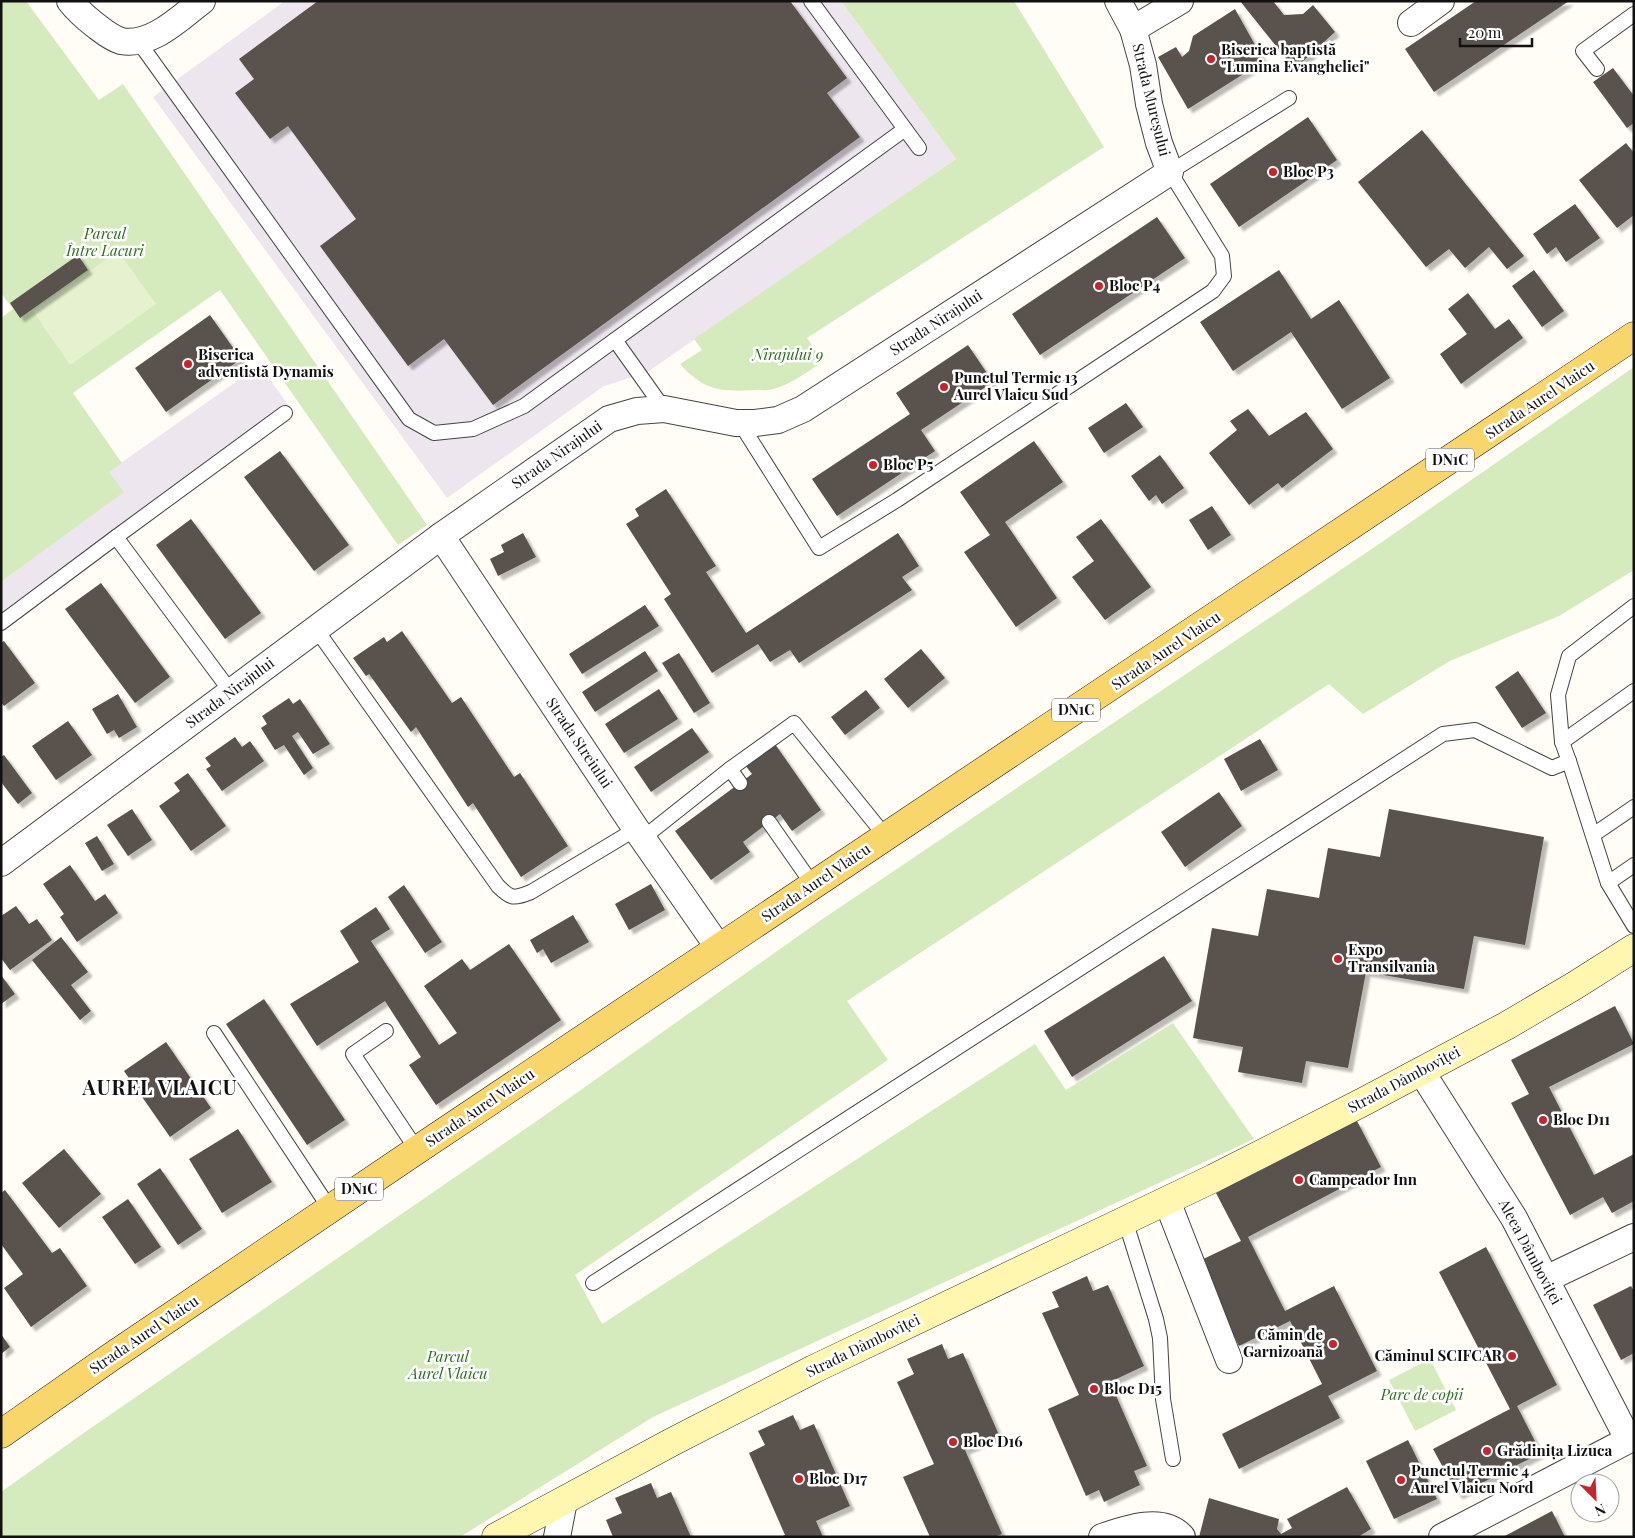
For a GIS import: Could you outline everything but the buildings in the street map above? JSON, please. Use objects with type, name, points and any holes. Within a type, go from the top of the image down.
[{"type":"main road","name":"Strada Aurel Vlaicu","points":[[1,1434],[417,1150],[1634,336]]},
{"type":"street","points":[[70,1],[94,25],[108,35],[122,41],[138,41],[155,35],[202,1]]},
{"type":"street","name":"Strada Mureșului","points":[[1118,1],[1133,30],[1143,65],[1149,104],[1159,143],[1170,172]]},
{"type":"street","points":[[1133,30],[1180,1]]},
{"type":"street","points":[[1411,24],[1441,1]]},
{"type":"street","name":"Strada Nirajului","points":[[1,863],[442,536],[609,419],[637,411],[664,409],[755,424],[778,420],[803,409],[1170,172]]},
{"type":"street","name":"Strada Streiului","points":[[442,536],[640,834],[719,948]]},
{"type":"street","name":"Strada Dâmboviței","points":[[496,1537],[814,1368],[1166,1201],[1363,1102],[1506,1026],[1634,948]]},
{"type":"street","name":"Aleea Dâmboviței","points":[[1421,1071],[1514,1218],[1631,1438]]},
{"type":"street","points":[[1166,1201],[1229,1360]]},
{"type":"street","points":[[1546,1279],[1632,1241]]},
{"type":"street","points":[[1442,1537],[1631,1438]]},
{"type":"street","points":[[557,1537],[564,1500]]},
{"type":"street","points":[[1102,1537],[1145,1526],[1167,1526],[1176,1530],[1182,1537]]},
{"type":"lane","points":[[812,1],[919,148]]},
{"type":"lane","points":[[1597,69],[1583,51],[1634,14]]},
{"type":"lane","points":[[138,41],[409,419],[434,433],[473,428],[524,406],[905,129]]},
{"type":"lane","name":"Strada Nirajului","points":[[1170,172],[1290,98]]},
{"type":"lane","points":[[740,423],[819,548],[897,500],[1213,291],[1224,276],[1222,256],[1170,172]]},
{"type":"lane","points":[[615,340],[664,409]]},
{"type":"lane","points":[[1,623],[286,413]]},
{"type":"lane","points":[[116,537],[232,692]]},
{"type":"lane","points":[[1634,606],[1569,656],[1558,694],[1562,742],[1608,883],[1634,926]]},
{"type":"lane","points":[[316,629],[498,886],[508,895],[518,898],[531,892],[640,834],[794,723],[886,836]]},
{"type":"lane","points":[[1562,742],[1634,692]]},
{"type":"lane","points":[[593,1283],[1443,734],[1475,730],[1552,768],[1569,761]]},
{"type":"lane","points":[[730,769],[740,783]]},
{"type":"lane","points":[[1593,835],[1634,807]]},
{"type":"lane","points":[[769,822],[813,885]]},
{"type":"lane","points":[[1608,883],[1634,865]]},
{"type":"lane","points":[[386,1031],[353,1054],[417,1150]]},
{"type":"lane","points":[[214,1033],[330,1209]]},
{"type":"lane","points":[[1125,1220],[1156,1319],[1160,1338],[1163,1399],[1173,1459]]},
{"type":"shaded area","points":[[285,1],[841,1],[956,159],[646,373],[604,386],[447,498],[153,97]]},
{"type":"shaded area","points":[[260,365],[288,405],[1,618],[1,582],[123,492],[108,472]]},
{"type":"green space","name":"Parcul Între Lacuri","points":[[1,1],[26,1],[99,100],[123,84],[427,525],[398,545],[220,290],[73,393],[122,463],[109,472],[124,492],[1,582],[1,318],[13,309],[1,293]]},
{"type":"green space","name":"Nirajului 9","points":[[841,1],[1014,1],[1104,147],[807,338],[823,362],[789,383],[775,389],[733,391],[705,385],[680,364],[702,350],[694,339],[956,159]]},
{"type":"green space","points":[[118,251],[156,304],[70,365],[33,311]]},
{"type":"green space","name":"Parcul Aurel Vlaicu","points":[[1634,367],[1634,570],[1559,616],[1450,661],[1363,714],[1329,684],[847,1001],[888,1060],[575,1275],[602,1324],[1035,1044],[1066,1090],[1173,1023],[1254,1139],[653,1417],[460,1537],[1,1537],[1,1492],[541,1118],[821,920],[1382,542]]},
{"type":"green space","name":"Parc de copii","points":[[1430,1359],[1456,1410],[1415,1431],[1389,1380]]},
{"type":"place","name":"Biserica baptistă \"Lumina Evangheliei\"","points":[[1211,59]]},
{"type":"place","name":"Bloc P3","points":[[1273,172]]},
{"type":"place","name":"Bloc P4","points":[[1099,286]]},
{"type":"place","name":"Biserica adventistă Dynamis","points":[[188,364]]},
{"type":"place","name":"Punctul Termic 13 Aurel Vlaicu Sud","points":[[944,387]]},
{"type":"place","name":"Bloc P5","points":[[873,465]]},
{"type":"place","name":"Expo Transilvania","points":[[1338,959]]},
{"type":"place","name":"Bloc D11","points":[[1543,1120]]},
{"type":"place","name":"Campeador Inn","points":[[1299,1180]]},
{"type":"place","name":"Cămin de Garnizoană","points":[[1333,1344]]},
{"type":"place","name":"Căminul SCIFCAR","points":[[1512,1356]]},
{"type":"place","name":"Bloc D15","points":[[1094,1389]]},
{"type":"place","name":"Bloc D16","points":[[953,1442]]},
{"type":"place","name":"Grădinița Lizuca","points":[[1487,1451]]},
{"type":"place","name":"Bloc D17","points":[[799,1479]]},
{"type":"place","name":"Punctul Termic 4 Aurel Vlaicu Nord","points":[[1401,1480]]},
{"type":"district","name":"AUREL VLAICU","points":[[160,1088]]}]
